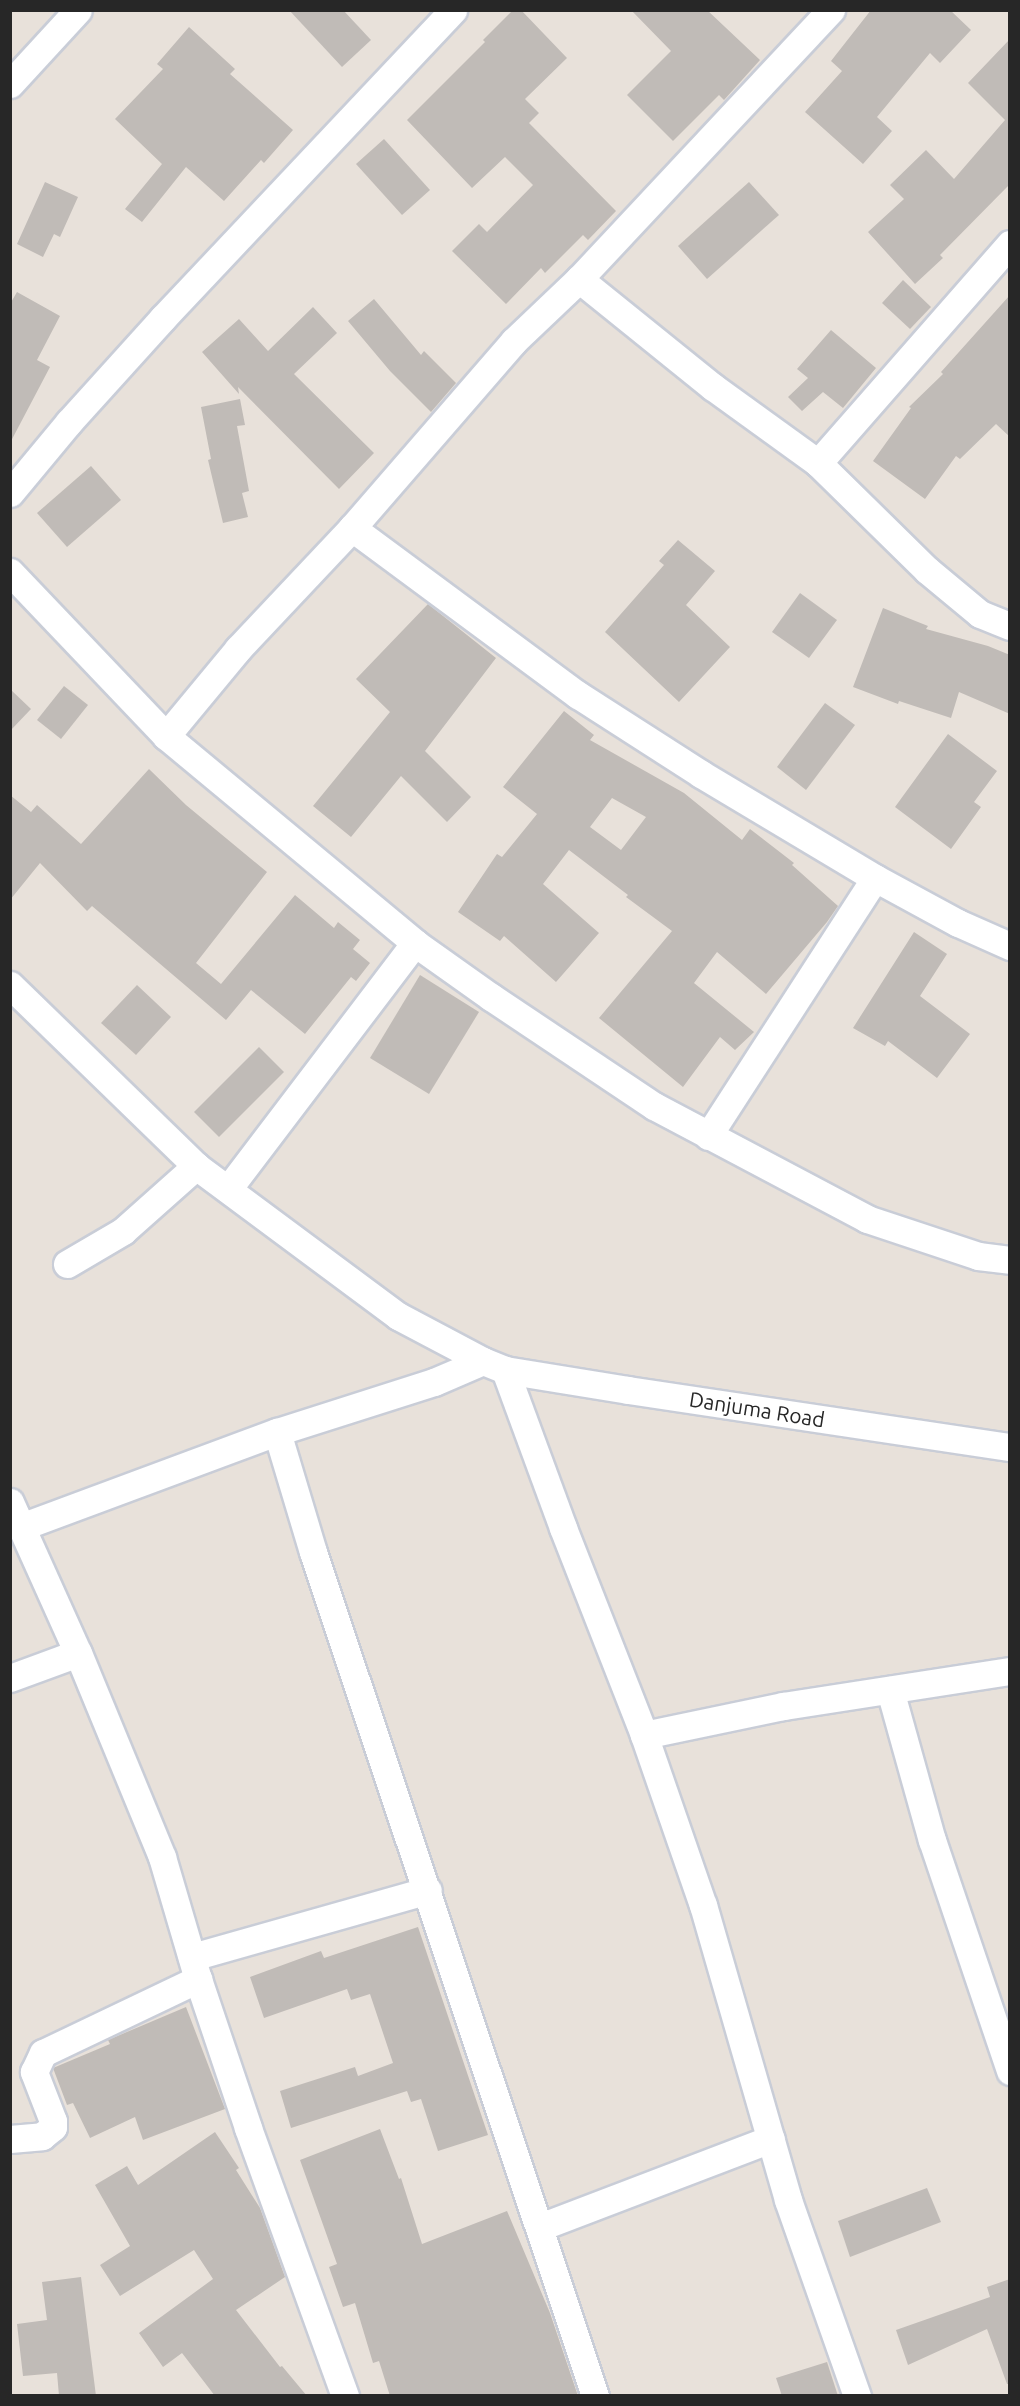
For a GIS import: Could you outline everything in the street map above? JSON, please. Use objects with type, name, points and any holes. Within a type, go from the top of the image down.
[{"type":"street","points":[[11,78],[78,10]]},
{"type":"street","points":[[10,493],[69,422],[163,318],[453,10]]},
{"type":"street","points":[[166,736],[238,649],[352,528],[514,341],[579,279],[831,10]]},
{"type":"street","points":[[818,463],[1010,244]]},
{"type":"street","points":[[579,279],[714,387],[818,463],[927,570],[980,614],[1010,626]]},
{"type":"street","points":[[352,528],[578,695],[701,774],[875,878],[958,923],[1010,946]]},
{"type":"street","points":[[10,572],[166,736],[415,942],[490,997],[654,1106],[867,1219],[978,1256],[1010,1260]]},
{"type":"street","points":[[708,1136],[875,878]]},
{"type":"street","points":[[228,1189],[415,942]]},
{"type":"street","points":[[10,985],[196,1166],[398,1316],[494,1365],[563,1528],[644,1736],[703,1905],[788,2200],[857,2396]]},
{"type":"street","points":[[67,1264],[123,1231],[196,1166]]},
{"type":"street","points":[[345,2396],[248,2128],[195,1968],[162,1857],[78,1653],[16,1514],[494,1365]]},
{"type":"street","name":"Danjuma Road","points":[[494,1365],[1010,1447]]},
{"type":"street","points":[[277,1432],[313,1552],[428,1890],[595,2396]]},
{"type":"street","points":[[10,1678],[78,1653]]},
{"type":"street","points":[[644,1736],[783,1706],[1010,1671]]},
{"type":"street","points":[[890,1690],[932,1840],[1010,2071]]},
{"type":"street","points":[[10,2139],[42,2136],[53,2127],[53,2121],[34,2072],[43,2053],[195,1968],[428,1890]]},
{"type":"street","points":[[540,2227],[771,2139]]},
{"type":"building","points":[[289,10],[343,10],[371,40],[342,67]]},
{"type":"building","points":[[513,10],[521,10],[567,58],[525,99],[539,113],[529,123],[616,211],[588,240],[583,235],[545,273],[541,268],[506,304],[452,251],[479,224],[487,232],[533,185],[505,157],[472,188],[407,120],[485,42],[483,40]]},
{"type":"building","points":[[631,10],[707,10],[760,60],[724,100],[719,95],[673,141],[627,95],[671,51]]},
{"type":"building","points":[[871,10],[950,10],[971,30],[940,63],[930,53],[877,117],[892,131],[863,164],[805,112],[842,71],[831,61]]},
{"type":"building","points":[[189,27],[235,69],[230,74],[293,130],[264,163],[261,160],[224,201],[186,167],[142,222],[125,209],[162,164],[115,119],[163,69],[157,64]]},
{"type":"building","points":[[1010,39],[1010,184],[940,255],[943,258],[915,284],[868,232],[904,199],[890,185],[926,150],[954,179],[1005,120],[968,83]]},
{"type":"building","points":[[384,139],[430,190],[402,215],[356,164]]},
{"type":"building","points":[[45,182],[78,197],[60,237],[54,234],[43,257],[17,244]]},
{"type":"building","points":[[749,182],[779,215],[707,279],[678,246]]},
{"type":"building","points":[[903,280],[931,307],[910,329],[882,303]]},
{"type":"building","points":[[17,292],[60,316],[37,360],[50,367],[10,443],[10,304]]},
{"type":"building","points":[[1010,295],[1010,437],[996,424],[960,459],[956,456],[925,499],[873,461],[911,408],[909,407],[943,374],[941,372]]},
{"type":"building","points":[[374,299],[421,355],[424,351],[456,383],[431,412],[390,371],[348,321]]},
{"type":"building","points":[[313,307],[337,333],[294,374],[374,453],[339,489],[238,387],[239,394],[202,352],[239,319],[268,351]]},
{"type":"building","points":[[831,330],[876,368],[843,408],[823,392],[802,411],[788,397],[808,378],[797,369]]},
{"type":"building","points":[[240,399],[245,425],[237,426],[249,491],[242,493],[248,517],[223,523],[208,460],[211,459],[201,407]]},
{"type":"building","points":[[91,466],[121,500],[67,547],[37,513]]},
{"type":"building","points":[[678,540],[715,571],[686,605],[730,647],[679,702],[605,632],[664,565],[659,561]]},
{"type":"building","points":[[800,593],[837,620],[809,658],[772,632]]},
{"type":"building","points":[[428,604],[496,658],[425,751],[471,797],[447,822],[401,776],[351,837],[313,806],[390,712],[356,679]]},
{"type":"building","points":[[883,608],[928,626],[926,629],[988,646],[1010,655],[1010,714],[959,692],[951,718],[899,701],[898,704],[853,687]]},
{"type":"building","points":[[64,686],[88,705],[61,739],[37,720]]},
{"type":"building","points":[[10,689],[31,709],[10,731]]},
{"type":"building","points":[[825,703],[855,725],[806,790],[777,767]]},
{"type":"building","points":[[564,711],[594,735],[590,740],[684,793],[742,840],[750,829],[794,863],[792,865],[838,906],[766,994],[717,952],[694,983],[754,1032],[735,1050],[720,1037],[683,1087],[599,1018],[672,931],[626,897],[628,895],[569,850],[543,884],[599,933],[556,982],[504,936],[500,941],[458,912],[497,854],[502,857],[537,814],[503,787]],"holes":[[[612,798],[646,817],[621,850],[590,827]]]},
{"type":"building","points":[[948,734],[997,771],[974,802],[981,807],[951,849],[895,807]]},
{"type":"building","points":[[149,769],[186,805],[267,872],[196,963],[221,984],[295,895],[334,928],[338,922],[360,940],[353,949],[370,963],[356,981],[351,977],[305,1034],[251,990],[226,1020],[92,906],[87,911],[40,863],[10,900],[10,795],[31,812],[37,805],[81,844]]},
{"type":"building","points":[[914,932],[947,954],[920,996],[970,1034],[937,1078],[888,1041],[885,1046],[853,1028]]},
{"type":"building","points":[[420,975],[479,1012],[429,1094],[370,1058]]},
{"type":"building","points":[[137,985],[171,1017],[136,1055],[101,1023]]},
{"type":"building","points":[[259,1047],[284,1072],[219,1137],[194,1112]]},
{"type":"building","points":[[418,1927],[488,2135],[438,2151],[421,2099],[411,2102],[407,2091],[291,2128],[280,2091],[355,2067],[358,2076],[393,2063],[370,1994],[351,2000],[347,1989],[264,2018],[250,1977],[321,1951],[324,1958]]},
{"type":"building","points":[[186,2007],[225,2109],[143,2140],[135,2117],[90,2138],[73,2103],[67,2105],[53,2068],[110,2044],[108,2040]]},
{"type":"building","points":[[380,2129],[399,2179],[401,2178],[422,2244],[507,2211],[550,2313],[578,2396],[390,2396],[379,2361],[373,2363],[355,2303],[343,2307],[329,2267],[337,2264],[300,2160]]},
{"type":"building","points":[[215,2132],[239,2168],[236,2170],[260,2208],[285,2277],[236,2310],[280,2367],[282,2366],[307,2396],[215,2396],[182,2353],[163,2367],[139,2333],[213,2279],[194,2250],[120,2296],[100,2265],[130,2246],[95,2185],[127,2166],[138,2185]]},
{"type":"building","points":[[927,2188],[941,2222],[850,2257],[838,2221]]},
{"type":"building","points":[[81,2277],[96,2396],[59,2396],[57,2373],[23,2376],[17,2324],[47,2320],[42,2282]]},
{"type":"building","points":[[1010,2279],[1010,2384],[1007,2384],[987,2329],[908,2365],[896,2330],[990,2297],[987,2287]]},
{"type":"building","points":[[827,2362],[838,2396],[782,2396],[776,2378]]}]
